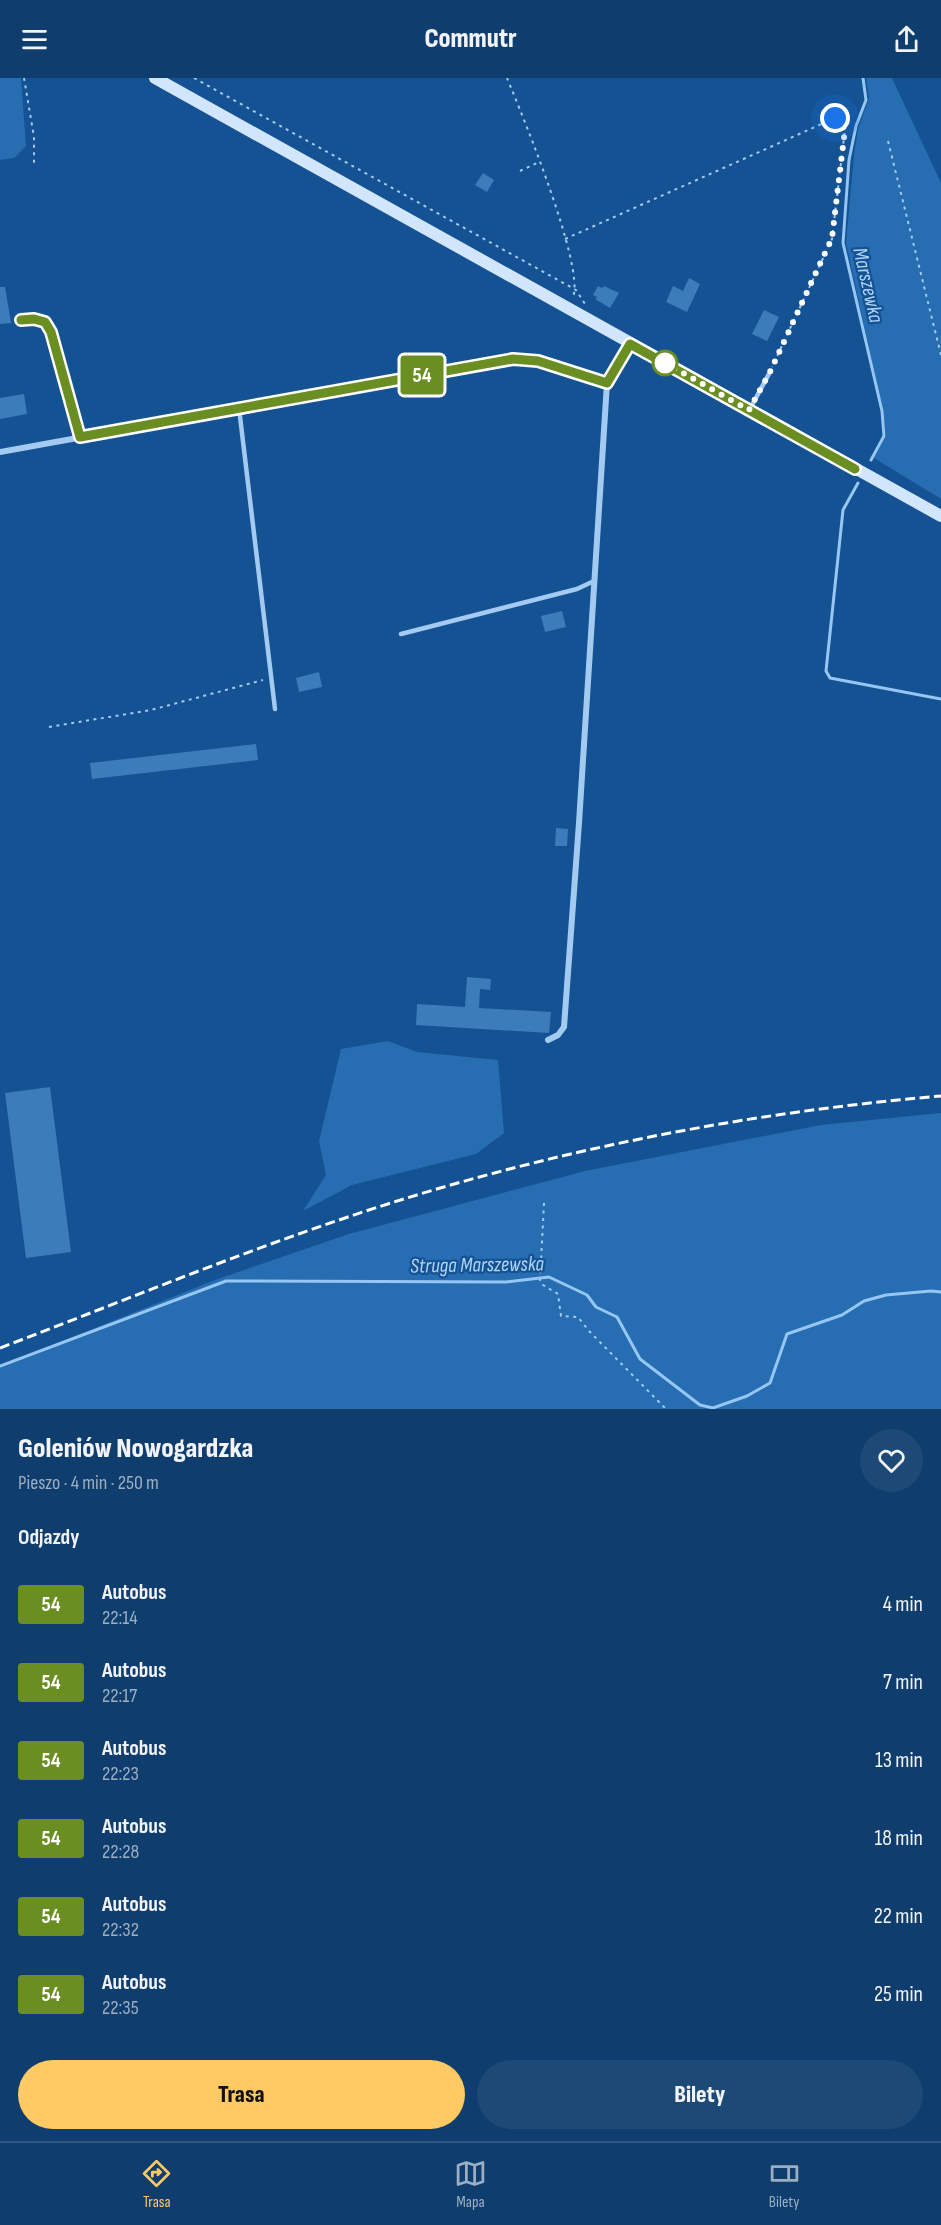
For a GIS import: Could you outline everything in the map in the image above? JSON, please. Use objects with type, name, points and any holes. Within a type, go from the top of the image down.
[{"type":"street","points":[[155,78],[941,516]]},
{"type":"street","points":[[548,1040],[558,1035],[564,1027],[607,383],[630,344]]},
{"type":"street","points":[[0,452],[513,359],[538,361],[607,383]]},
{"type":"lane","points":[[21,320],[34,319],[45,322],[51,332],[80,437]]},
{"type":"lane","points":[[749,410],[770,372]]},
{"type":"lane","points":[[239,408],[275,709]]},
{"type":"lane","points":[[401,634],[577,589],[594,581]]},
{"type":"path","points":[[24,78],[34,137],[34,163]]},
{"type":"path","points":[[194,78],[576,290],[589,310]]},
{"type":"path","points":[[507,78],[540,161],[575,276],[576,290],[569,309]]},
{"type":"path","points":[[565,239],[835,118],[845,129],[832,238],[770,372]]},
{"type":"path","points":[[888,141],[941,355]]},
{"type":"path","points":[[520,171],[540,161]]},
{"type":"path","points":[[50,727],[151,710],[272,678]]},
{"type":"path","points":[[544,1203],[540,1281],[543,1286],[558,1294],[561,1316],[578,1317],[666,1409]]},
{"type":"shaded area","points":[[0,78],[21,78],[26,146],[14,158],[0,160]]},
{"type":"shaded area","points":[[866,78],[892,78],[941,183],[941,499],[874,458],[886,436],[881,403],[846,243],[858,129],[869,98]]},
{"type":"shaded area","points":[[388,1041],[417,1052],[498,1060],[504,1133],[476,1154],[352,1185],[303,1211],[326,1175],[319,1141],[341,1049]]},
{"type":"shaded area","points":[[941,1113],[941,1409],[0,1409],[0,1366],[215,1280],[349,1234],[585,1171],[821,1125]]},
{"type":"building","points":[[483,173],[494,180],[487,192],[475,185]]},
{"type":"building","points":[[689,278],[700,284],[687,312],[666,302],[673,286],[683,291]]},
{"type":"building","points":[[598,286],[602,288],[604,286],[619,293],[610,308],[595,299],[597,297],[593,295]]},
{"type":"building","points":[[0,287],[5,287],[11,323],[0,324]]},
{"type":"building","points":[[764,310],[779,317],[767,341],[752,334]]},
{"type":"building","points":[[24,394],[27,414],[0,419],[0,398]]},
{"type":"building","points":[[562,611],[566,627],[545,632],[541,616]]},
{"type":"building","points":[[319,672],[322,687],[299,692],[296,678]]},
{"type":"building","points":[[256,744],[258,760],[92,779],[90,763]]},
{"type":"building","points":[[556,828],[568,829],[567,846],[555,846]]},
{"type":"building","points":[[467,977],[491,979],[490,990],[480,989],[479,1008],[551,1012],[549,1033],[416,1025],[417,1004],[465,1007]]},
{"type":"building","points":[[50,1087],[71,1252],[26,1258],[5,1093]]},
{"type":"waterway","name":"Marszewka","points":[[863,78],[866,100],[856,126],[849,160],[843,243],[882,411],[884,436],[871,460]]},
{"type":"waterway","name":"Marszewka","points":[[858,483],[843,510],[826,671],[830,678],[941,699]]},
{"type":"waterway","name":"Struga Marszewska","points":[[0,1366],[226,1281],[506,1282],[549,1277],[587,1295],[596,1307],[617,1317],[640,1359],[700,1405],[713,1408],[747,1396],[770,1383],[787,1334],[842,1315],[864,1301],[886,1295],[941,1292]]},
{"type":"railway","points":[[0,1348],[208,1267],[314,1229],[420,1194],[484,1176],[548,1159],[744,1120],[809,1110],[941,1096]]},
{"type":"bus line","name":"54","points":[[21,320],[34,319],[45,322],[51,332],[80,437],[513,359],[538,361],[607,383],[630,344],[855,469]]},
{"type":"route","points":[[665,363],[749,410],[770,372],[832,238],[845,129],[835,118]]}]
